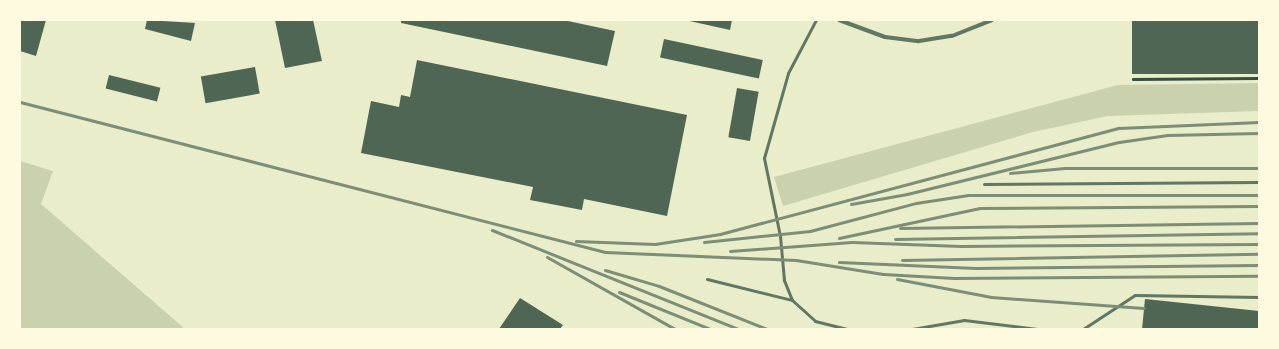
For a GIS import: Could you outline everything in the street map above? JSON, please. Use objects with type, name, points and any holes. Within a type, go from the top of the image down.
[{"type":"street","points":[[838,20],[885,37],[919,41],[952,36],[992,20]]},
{"type":"lane","points":[[816,20],[788,73],[764,158],[780,236],[784,280],[792,300],[815,321],[847,329]]},
{"type":"lane","points":[[984,184],[1259,182]]},
{"type":"lane","points":[[708,279],[792,300]]},
{"type":"lane","points":[[1084,329],[1135,295],[1259,297]]},
{"type":"lane","points":[[912,329],[964,320],[1036,329]]},
{"type":"path","points":[[1133,79],[1259,78]]},
{"type":"green space","points":[[1259,83],[1259,111],[1108,116],[1033,132],[783,206],[774,177],[1118,85]]},
{"type":"green space","points":[[20,161],[53,171],[41,204],[185,329],[20,329]]},
{"type":"building","points":[[20,20],[46,20],[36,56],[20,51]]},
{"type":"building","points":[[147,20],[195,23],[191,41],[145,29]]},
{"type":"building","points":[[275,20],[313,20],[322,61],[285,68]]},
{"type":"building","points":[[401,20],[563,20],[615,31],[607,66],[401,23]]},
{"type":"building","points":[[685,20],[732,20],[730,30]]},
{"type":"building","points":[[1132,20],[1259,20],[1259,74],[1132,74]]},
{"type":"building","points":[[664,39],[763,60],[759,79],[660,58]]},
{"type":"building","points":[[417,60],[687,115],[667,216],[584,199],[582,210],[530,200],[533,187],[361,153],[371,101],[399,107],[401,95],[410,97]]},
{"type":"building","points":[[255,67],[260,94],[206,103],[201,77]]},
{"type":"building","points":[[109,75],[160,88],[157,101],[106,89]]},
{"type":"building","points":[[737,88],[759,92],[750,141],[728,137]]},
{"type":"building","points":[[520,298],[563,325],[560,329],[499,329]]},
{"type":"building","points":[[1145,299],[1259,311],[1259,329],[1142,329]]},
{"type":"railway","points":[[20,102],[605,252],[796,260],[883,274],[954,278],[1259,276]]},
{"type":"railway","points":[[576,241],[655,244],[720,234],[1119,128],[1259,122]]},
{"type":"railway","points":[[851,204],[907,194],[1119,142],[1168,135],[1259,133]]},
{"type":"railway","points":[[1010,173],[1065,168],[1259,168]]},
{"type":"railway","points":[[704,242],[810,231],[916,203],[968,195],[1259,195]]},
{"type":"railway","points":[[839,238],[980,208],[1259,206]]},
{"type":"railway","points":[[900,228],[1259,223]]},
{"type":"railway","points":[[492,230],[738,329]]},
{"type":"railway","points":[[895,239],[1259,233]]},
{"type":"railway","points":[[730,251],[852,242],[961,246],[1259,244]]},
{"type":"railway","points":[[902,260],[1259,254]]},
{"type":"railway","points":[[547,257],[675,329]]},
{"type":"railway","points":[[839,262],[976,268],[1259,265]]},
{"type":"railway","points":[[605,270],[659,286],[767,329]]},
{"type":"railway","points":[[897,279],[991,297],[1144,308]]},
{"type":"railway","points":[[619,292],[710,329]]}]
